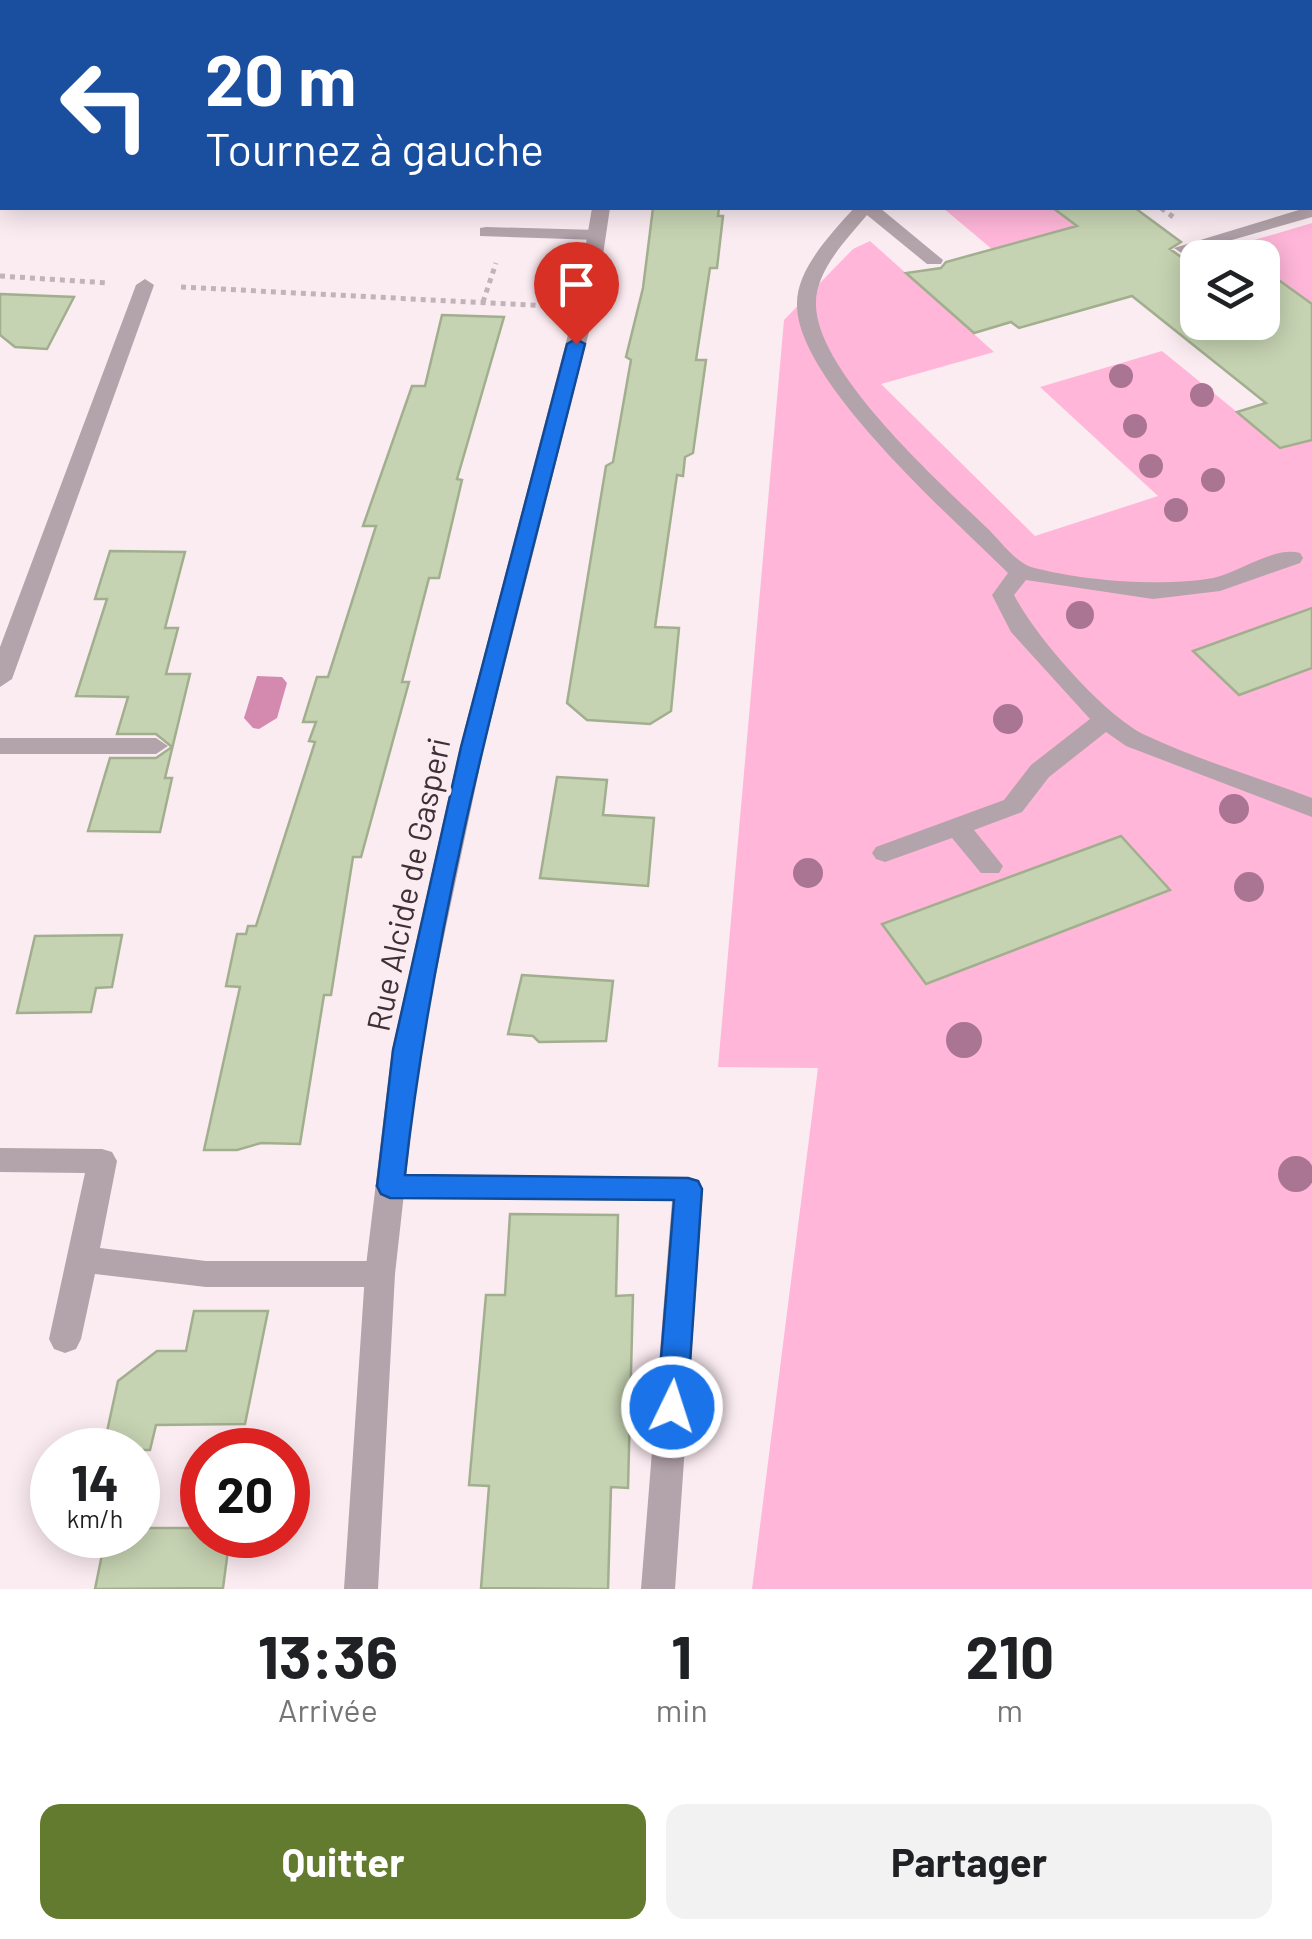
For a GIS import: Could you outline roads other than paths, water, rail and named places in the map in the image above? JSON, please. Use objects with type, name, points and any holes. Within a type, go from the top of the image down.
[{"type":"street","name":"Rue Alcide de Gasperi","points":[[362,1589],[380,1274],[406,1050],[468,766],[586,308],[601,210]]},
{"type":"street","points":[[865,210],[818,271],[806,303],[808,331],[826,365],[858,406],[1020,572],[1152,592],[1220,584],[1292,558]]},
{"type":"street","points":[[870,210],[934,260]]},
{"type":"street","points":[[1211,240],[1312,211]]},
{"type":"street","points":[[486,232],[597,235]]},
{"type":"street","points":[[0,679],[145,285]]},
{"type":"street","points":[[1020,572],[1003,595],[1019,626],[1104,720],[1135,740],[1312,808]]},
{"type":"street","points":[[884,854],[1013,806],[1040,772],[1104,720]]},
{"type":"street","points":[[0,746],[156,746]]},
{"type":"street","points":[[958,827],[990,866]]},
{"type":"street","points":[[0,1160],[102,1161],[64,1339]]},
{"type":"street","points":[[390,1186],[688,1189],[658,1589]]},
{"type":"street","points":[[83,1259],[206,1274],[380,1274]]}]
